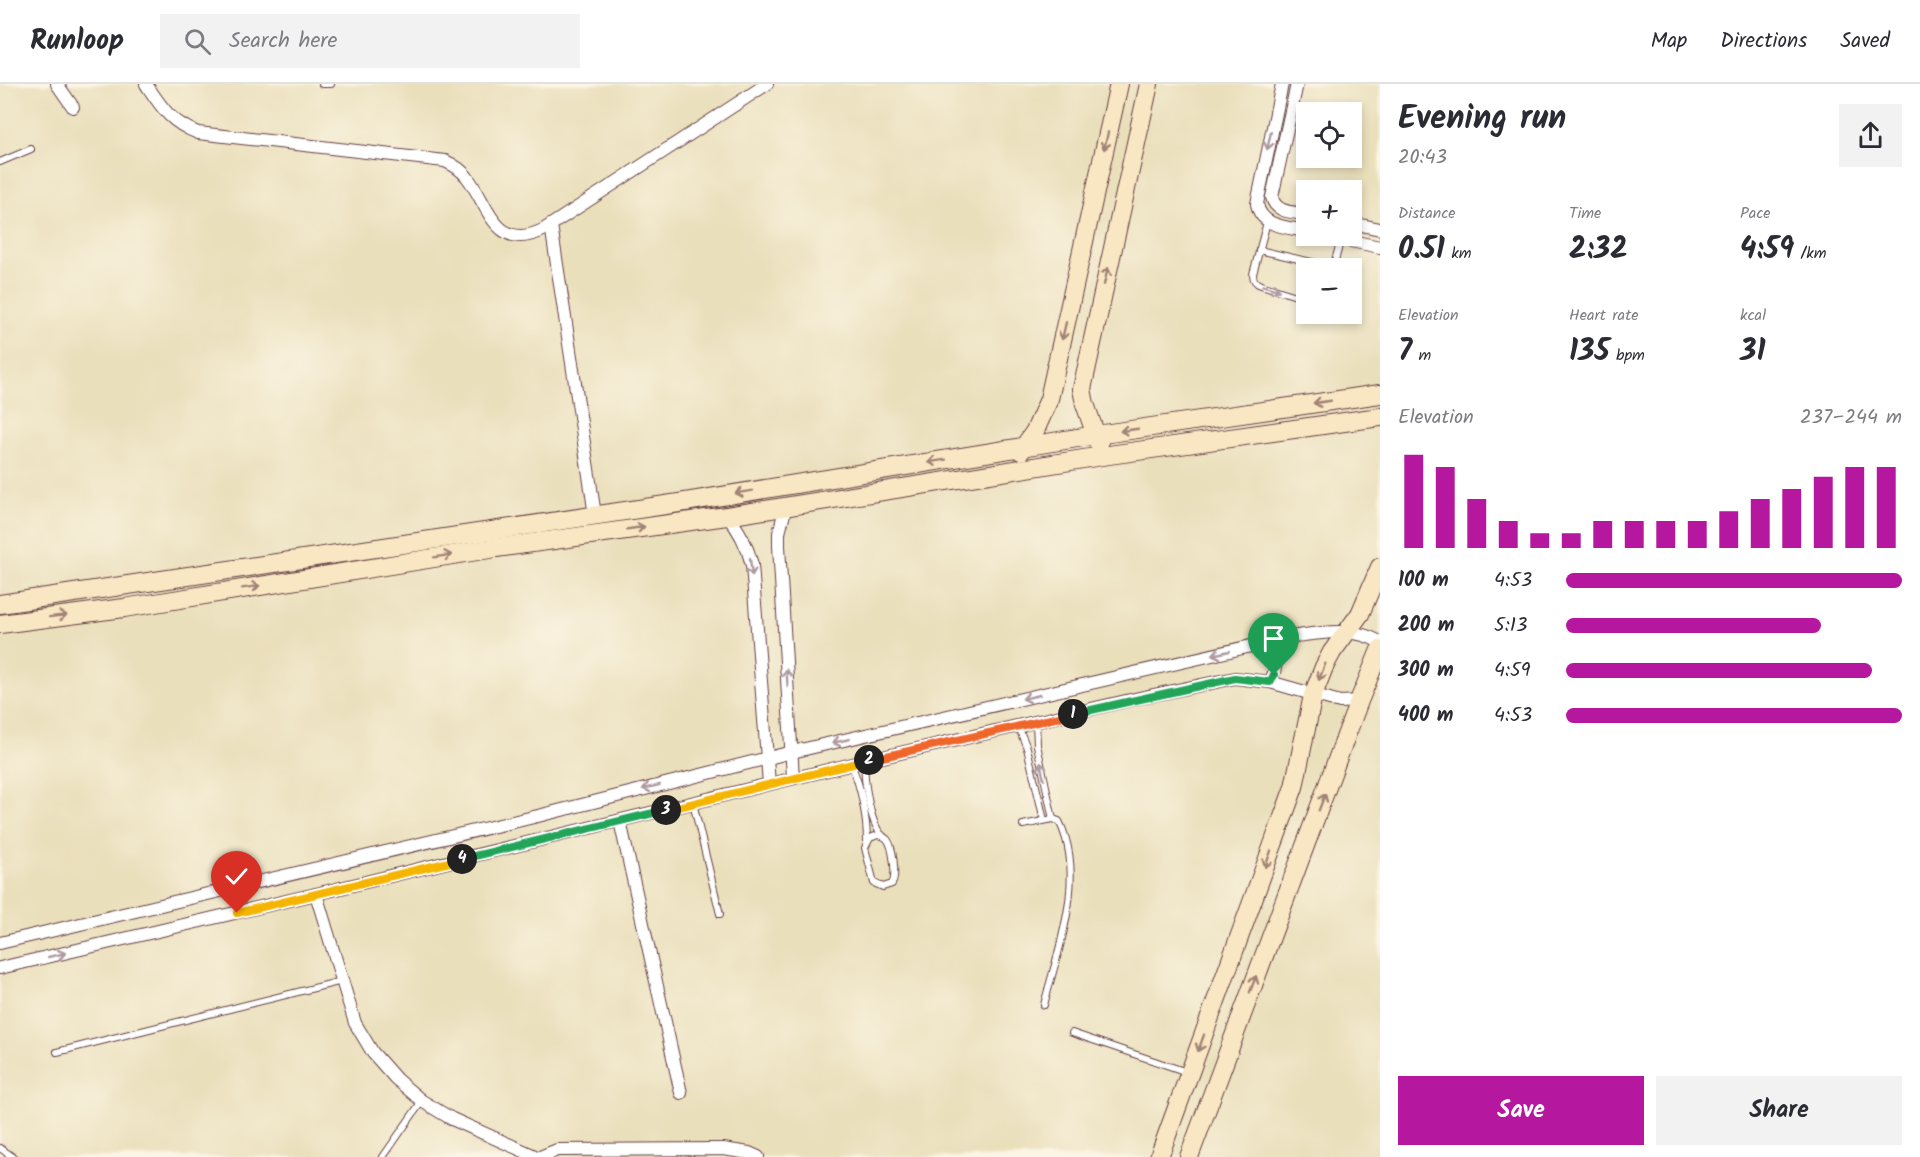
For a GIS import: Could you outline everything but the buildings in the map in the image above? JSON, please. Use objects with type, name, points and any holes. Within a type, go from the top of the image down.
[{"type":"street","points":[[57,84],[73,107]]},
{"type":"street","points":[[146,84],[166,114],[186,129],[198,133],[445,161],[467,176],[488,214],[500,228],[508,233],[526,236],[551,225],[767,84]]},
{"type":"street","points":[[1010,471],[1012,463],[1035,431],[1049,399],[1119,84]]},
{"type":"street","points":[[1102,456],[1082,389],[1149,84]]},
{"type":"street","points":[[1282,84],[1257,204],[1260,215],[1268,222],[1296,229]]},
{"type":"street","points":[[1296,212],[1279,209],[1272,197],[1297,84]]},
{"type":"street","points":[[1268,222],[1279,209]]},
{"type":"street","points":[[551,225],[595,515]]},
{"type":"street","points":[[1362,225],[1380,229]]},
{"type":"street","points":[[1362,243],[1380,247]]},
{"type":"street","points":[[0,624],[124,608],[496,548],[1026,446],[1380,394]]},
{"type":"street","points":[[0,604],[595,515],[682,512],[727,516],[1102,456],[1380,417]]},
{"type":"street","points":[[786,506],[779,546],[793,778]]},
{"type":"street","points":[[727,516],[746,543],[752,565],[769,784]]},
{"type":"street","points":[[1159,1157],[1294,787],[1313,695],[1332,652],[1366,601],[1380,567]]},
{"type":"street","points":[[0,943],[538,816],[766,758],[1290,637],[1347,632],[1366,635],[1380,642]]},
{"type":"street","points":[[1269,642],[1276,658],[1274,675],[1270,682]]},
{"type":"street","points":[[1189,1157],[1380,650]]},
{"type":"street","points":[[0,968],[865,761],[1235,678],[1270,682],[1340,702],[1359,701]]},
{"type":"street","points":[[620,821],[681,1093]]},
{"type":"street","points":[[316,894],[355,1023],[373,1053],[396,1079],[422,1101],[452,1119],[538,1157],[557,1150],[723,1149],[749,1153],[758,1157]]},
{"type":"lane","points":[[322,84],[331,84]]},
{"type":"lane","points":[[0,162],[31,148]]},
{"type":"lane","points":[[1268,222],[1253,279],[1256,283],[1296,296]]},
{"type":"lane","points":[[1259,250],[1296,259]]},
{"type":"lane","points":[[1036,722],[1036,745],[1053,819],[1060,824],[1070,860],[1071,878],[1068,909],[1044,1005]]},
{"type":"lane","points":[[1018,726],[1027,748],[1044,820]]},
{"type":"lane","points":[[851,765],[857,781],[867,827],[866,848],[874,883],[888,887],[892,884],[896,874],[889,843],[878,832],[875,823],[865,781],[865,761]]},
{"type":"lane","points":[[693,803],[720,914]]},
{"type":"lane","points":[[1023,825],[1053,819]]},
{"type":"lane","points":[[867,841],[874,836],[882,836]]},
{"type":"lane","points":[[57,1052],[342,981]]},
{"type":"lane","points":[[1072,1033],[1190,1073]]},
{"type":"lane","points":[[382,1157],[422,1101]]},
{"type":"lane","points":[[0,1148],[13,1157]]},
{"type":"route","points":[[237,913],[865,761],[1139,698],[1235,678],[1270,682],[1274,675]]}]
